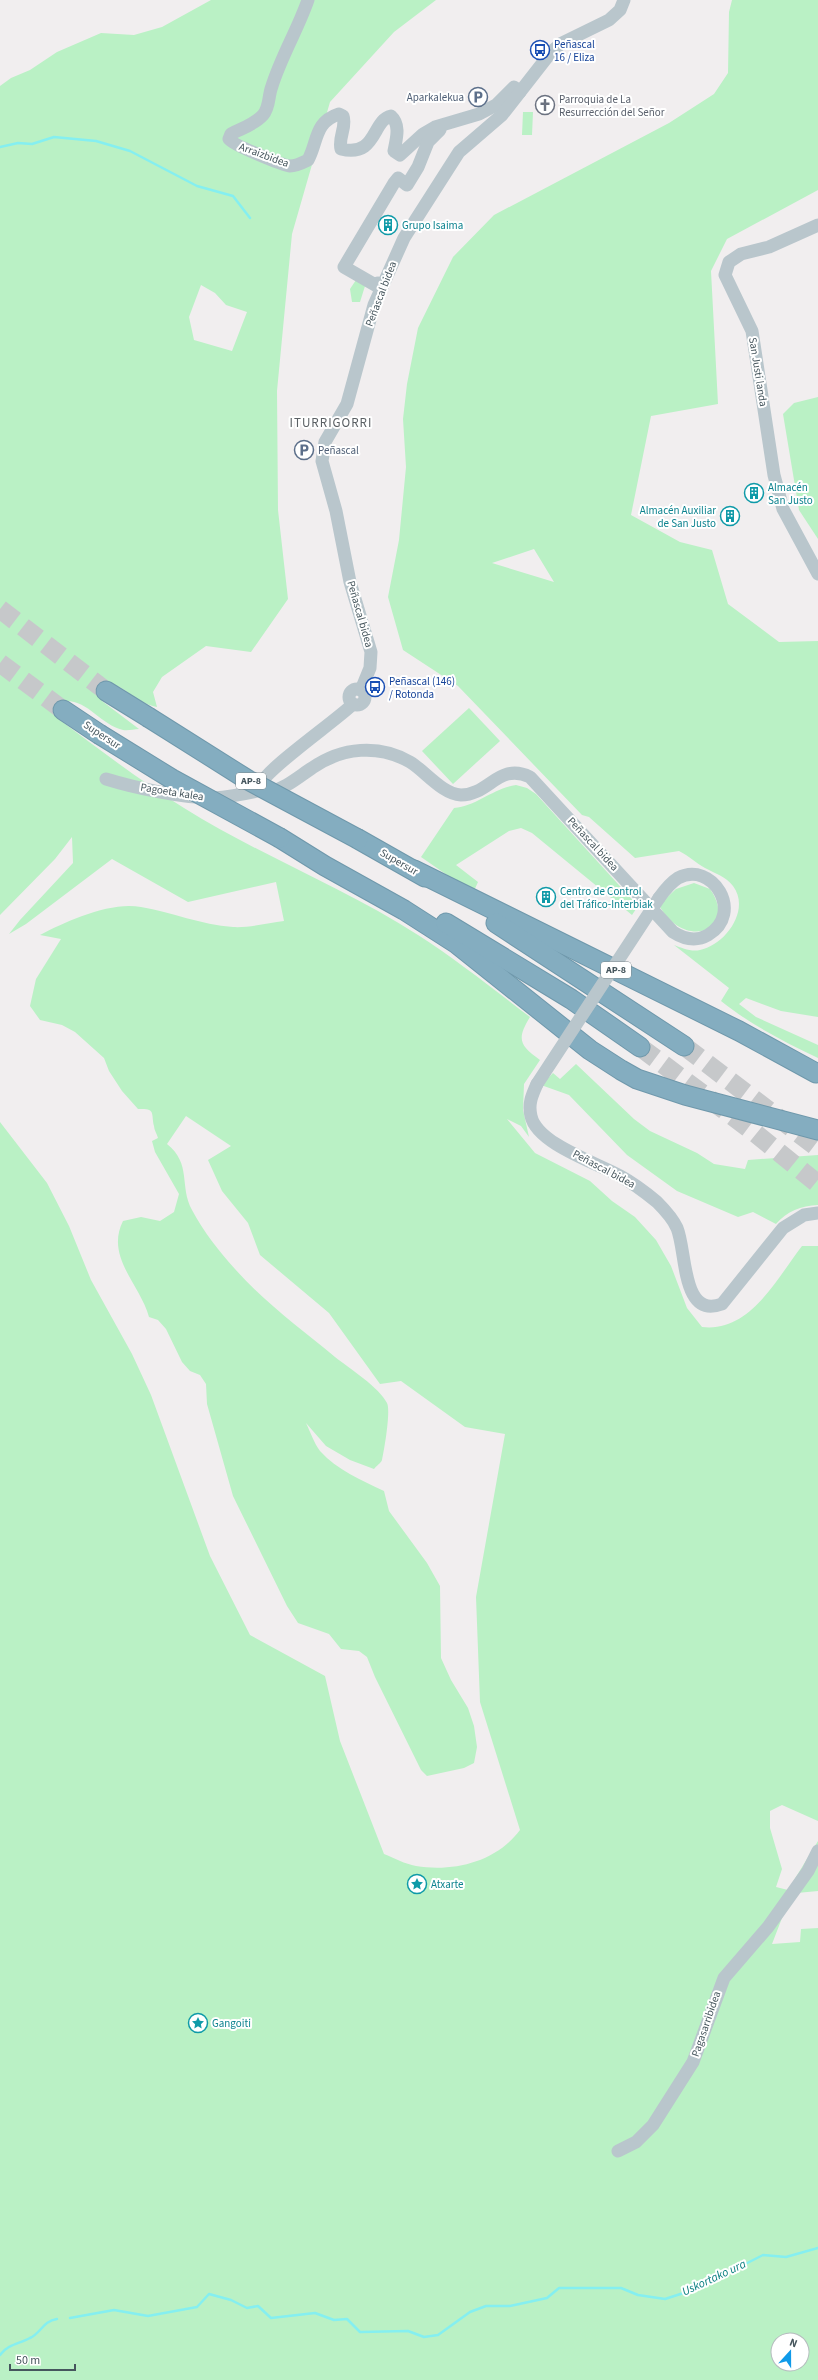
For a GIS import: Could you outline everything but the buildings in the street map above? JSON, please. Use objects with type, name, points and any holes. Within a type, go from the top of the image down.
[{"type":"highway","name":"Supersur","points":[[106,691],[248,780],[414,870],[586,980],[684,1046]]},
{"type":"highway","name":"Supersur","points":[[63,710],[172,779],[280,838],[398,895],[494,951],[571,999],[640,1047]]},
{"type":"highway","points":[[327,862],[457,944],[590,1050],[637,1079],[670,1090],[818,1130]]},
{"type":"highway","name":"AP-8","points":[[414,870],[739,1031],[816,1073]]},
{"type":"street","name":"Arraizbidea","points":[[308,0],[297,31],[272,86],[268,106],[263,115],[250,125],[231,134],[229,139],[237,146],[286,165],[299,165],[308,160],[317,132],[333,116],[339,114],[344,116],[345,122],[340,144],[341,149],[350,151],[370,143],[381,122],[386,117],[391,116],[394,119],[398,136],[394,151],[400,154],[423,134],[435,127],[479,114],[496,105],[514,87],[520,92]]},
{"type":"street","name":"Peñascal bidea","points":[[624,0],[620,10],[609,20],[562,43],[552,51],[502,115],[459,152],[416,217],[382,285],[370,318],[348,404],[325,442],[322,461],[336,511],[350,582],[370,652],[370,668],[361,690],[353,690],[349,694],[349,700],[353,704],[338,719],[314,735],[268,775],[261,784],[262,790],[268,793],[280,790],[314,766],[342,754],[366,749],[385,751],[409,761],[448,790],[458,795],[472,795],[505,774],[518,772],[530,777],[673,932],[682,937],[702,938],[716,928],[723,916],[725,906],[719,888],[709,880],[698,876],[688,875],[678,878],[658,898],[536,1084],[531,1097],[531,1117],[542,1134],[639,1188],[661,1206],[677,1228],[692,1294],[703,1305],[710,1307],[722,1304],[783,1228],[804,1215],[818,1213]]},
{"type":"street","points":[[382,285],[378,283],[377,286],[344,267],[394,183],[398,178],[407,185],[418,167],[428,142],[440,130]]},
{"type":"street","name":"San Justi landa","points":[[818,225],[769,247],[742,254],[729,262],[725,275],[752,331],[774,475],[782,503],[818,574]]},
{"type":"street","name":"Pagoeta kalea","points":[[106,779],[204,797],[232,796],[262,790]]},
{"type":"street","name":"Pagasarribidea","points":[[618,2151],[636,2142],[653,2125],[693,2062],[724,1978],[768,1928],[808,1870],[818,1851]]},
{"type":"green space","points":[[211,0],[436,0],[394,32],[330,102],[292,234],[277,391],[278,510],[288,599],[251,652],[206,646],[162,677],[153,692],[157,707],[142,702],[120,687],[108,683],[100,694],[102,701],[139,729],[123,730],[115,727],[82,705],[66,701],[59,711],[60,720],[184,808],[242,841],[360,902],[418,935],[530,1017],[523,1031],[522,1042],[528,1050],[540,1060],[524,1084],[523,1110],[529,1137],[521,1126],[507,1119],[535,1153],[590,1181],[612,1201],[635,1217],[656,1240],[671,1266],[687,1308],[702,1327],[719,1327],[734,1321],[748,1312],[761,1301],[802,1246],[818,1246],[818,1821],[782,1805],[770,1811],[770,1828],[782,1869],[776,1887],[788,1890],[818,1841],[818,1891],[797,1893],[782,1918],[772,1944],[800,1942],[801,1929],[818,1928],[818,2380],[0,2380],[0,1122],[47,1183],[69,1226],[91,1280],[132,1354],[151,1395],[210,1556],[250,1635],[325,1676],[340,1741],[384,1854],[416,1866],[459,1866],[487,1857],[499,1850],[520,1830],[480,1702],[476,1597],[505,1434],[465,1427],[401,1381],[380,1384],[329,1313],[260,1255],[248,1223],[222,1191],[208,1160],[231,1146],[186,1116],[167,1144],[180,1159],[188,1201],[196,1218],[206,1233],[229,1262],[258,1293],[296,1326],[356,1372],[378,1391],[387,1403],[388,1422],[386,1440],[381,1461],[374,1469],[350,1460],[326,1446],[306,1423],[318,1448],[327,1458],[350,1474],[384,1491],[389,1511],[427,1563],[440,1586],[441,1658],[451,1680],[468,1708],[474,1726],[477,1747],[474,1763],[464,1768],[427,1776],[421,1770],[375,1677],[367,1657],[359,1651],[341,1649],[329,1634],[298,1623],[287,1606],[233,1496],[207,1404],[206,1384],[200,1375],[190,1371],[182,1362],[166,1329],[158,1320],[149,1317],[145,1305],[121,1258],[118,1247],[119,1234],[123,1221],[141,1217],[160,1221],[174,1212],[179,1194],[155,1152],[152,1141],[158,1138],[154,1129],[152,1112],[148,1109],[138,1109],[122,1091],[109,1071],[104,1058],[75,1032],[62,1025],[40,1020],[30,1006],[36,979],[61,939],[40,935],[75,918],[116,907],[129,906],[153,909],[221,926],[252,926],[284,921],[276,882],[188,902],[112,859],[26,924],[9,934],[20,920],[73,863],[72,837],[55,859],[0,915],[0,86],[11,78],[30,70],[57,52],[101,33],[134,35],[162,27]],"holes":[[[201,285],[215,293],[226,305],[247,312],[232,351],[194,340],[189,317]]]},
{"type":"green space","points":[[732,0],[818,0],[818,190],[727,239],[711,271],[718,404],[651,416],[631,515],[680,542],[712,550],[728,604],[779,642],[818,641],[818,1017],[781,1011],[746,998],[739,1004],[756,1017],[818,1045],[818,1058],[780,1039],[732,1010],[721,1001],[729,988],[674,945],[690,950],[700,950],[709,947],[726,934],[733,925],[739,905],[738,895],[733,886],[724,877],[705,868],[679,851],[635,858],[589,817],[582,815],[458,686],[403,650],[388,597],[399,540],[406,467],[403,419],[407,384],[418,328],[453,257],[494,215],[669,123],[714,94],[728,73],[729,12]],"holes":[[[534,549],[554,582],[492,563]]]},
{"type":"green space","points":[[523,112],[533,112],[532,135],[522,135]]},
{"type":"green space","points":[[356,280],[365,286],[360,302],[352,302],[350,289]]},
{"type":"green space","points":[[818,397],[818,539],[799,510],[783,414],[794,403]]},
{"type":"green space","points":[[469,708],[500,741],[453,784],[422,751]]},
{"type":"green space","points":[[516,785],[527,788],[536,794],[638,906],[632,915],[532,833],[521,828],[509,831],[456,865],[478,882],[473,893],[421,857],[454,808],[462,807],[500,790]]},
{"type":"green space","points":[[694,883],[710,889],[717,903],[718,915],[713,924],[705,930],[694,931],[682,928],[670,919],[659,905],[676,889]]},
{"type":"green space","points":[[576,1064],[634,1119],[650,1131],[697,1153],[714,1164],[745,1169],[748,1160],[818,1155],[818,1205],[795,1210],[780,1219],[776,1224],[753,1212],[738,1217],[677,1191],[627,1155],[569,1095],[541,1085],[553,1073],[560,1079]]},
{"type":"waterway","points":[[0,147],[18,143],[32,144],[54,137],[96,141],[130,151],[197,186],[233,196],[250,218]]},
{"type":"waterway","name":"Uskortako ura","points":[[70,2318],[114,2310],[148,2316],[197,2307],[209,2294],[231,2300],[247,2308],[258,2306],[271,2318],[315,2313],[334,2320],[347,2319],[360,2332],[408,2331],[424,2337],[438,2335],[470,2312],[486,2306],[510,2306],[547,2298],[559,2288],[621,2288],[638,2295],[665,2299],[696,2289],[763,2255],[786,2257],[818,2248]]},
{"type":"waterway","name":"Uskortako ura","points":[[0,2355],[10,2346],[34,2336],[48,2322],[57,2319]]},
{"type":"tunnel","points":[[0,609],[106,691]]},
{"type":"tunnel","points":[[0,663],[63,710]]},
{"type":"tunnel","points":[[684,1046],[818,1148]]},
{"type":"tunnel","points":[[640,1047],[755,1133],[818,1184]]},
{"type":"place","name":"Peñascal 16 / Eliza","points":[[540,50]]},
{"type":"place","name":"Aparkalekua","points":[[478,97]]},
{"type":"place","name":"Parroquia de La Resurrección del Señor","points":[[545,105]]},
{"type":"place","name":"Grupo Isaima","points":[[388,225]]},
{"type":"place","name":"Peñascal","points":[[304,450]]},
{"type":"place","name":"Almacén San Justo","points":[[754,493]]},
{"type":"place","name":"Almacén Auxiliar de San Justo","points":[[730,516]]},
{"type":"place","name":"Peñascal (146) / Rotonda","points":[[375,687]]},
{"type":"place","name":"Centro de Control del Tráfico-Interbiak","points":[[546,897]]},
{"type":"place","name":"Atxarte","points":[[417,1884]]},
{"type":"place","name":"Gangoiti","points":[[198,2023]]},
{"type":"district","name":"ITURRIGORRI","points":[[331,423]]}]
